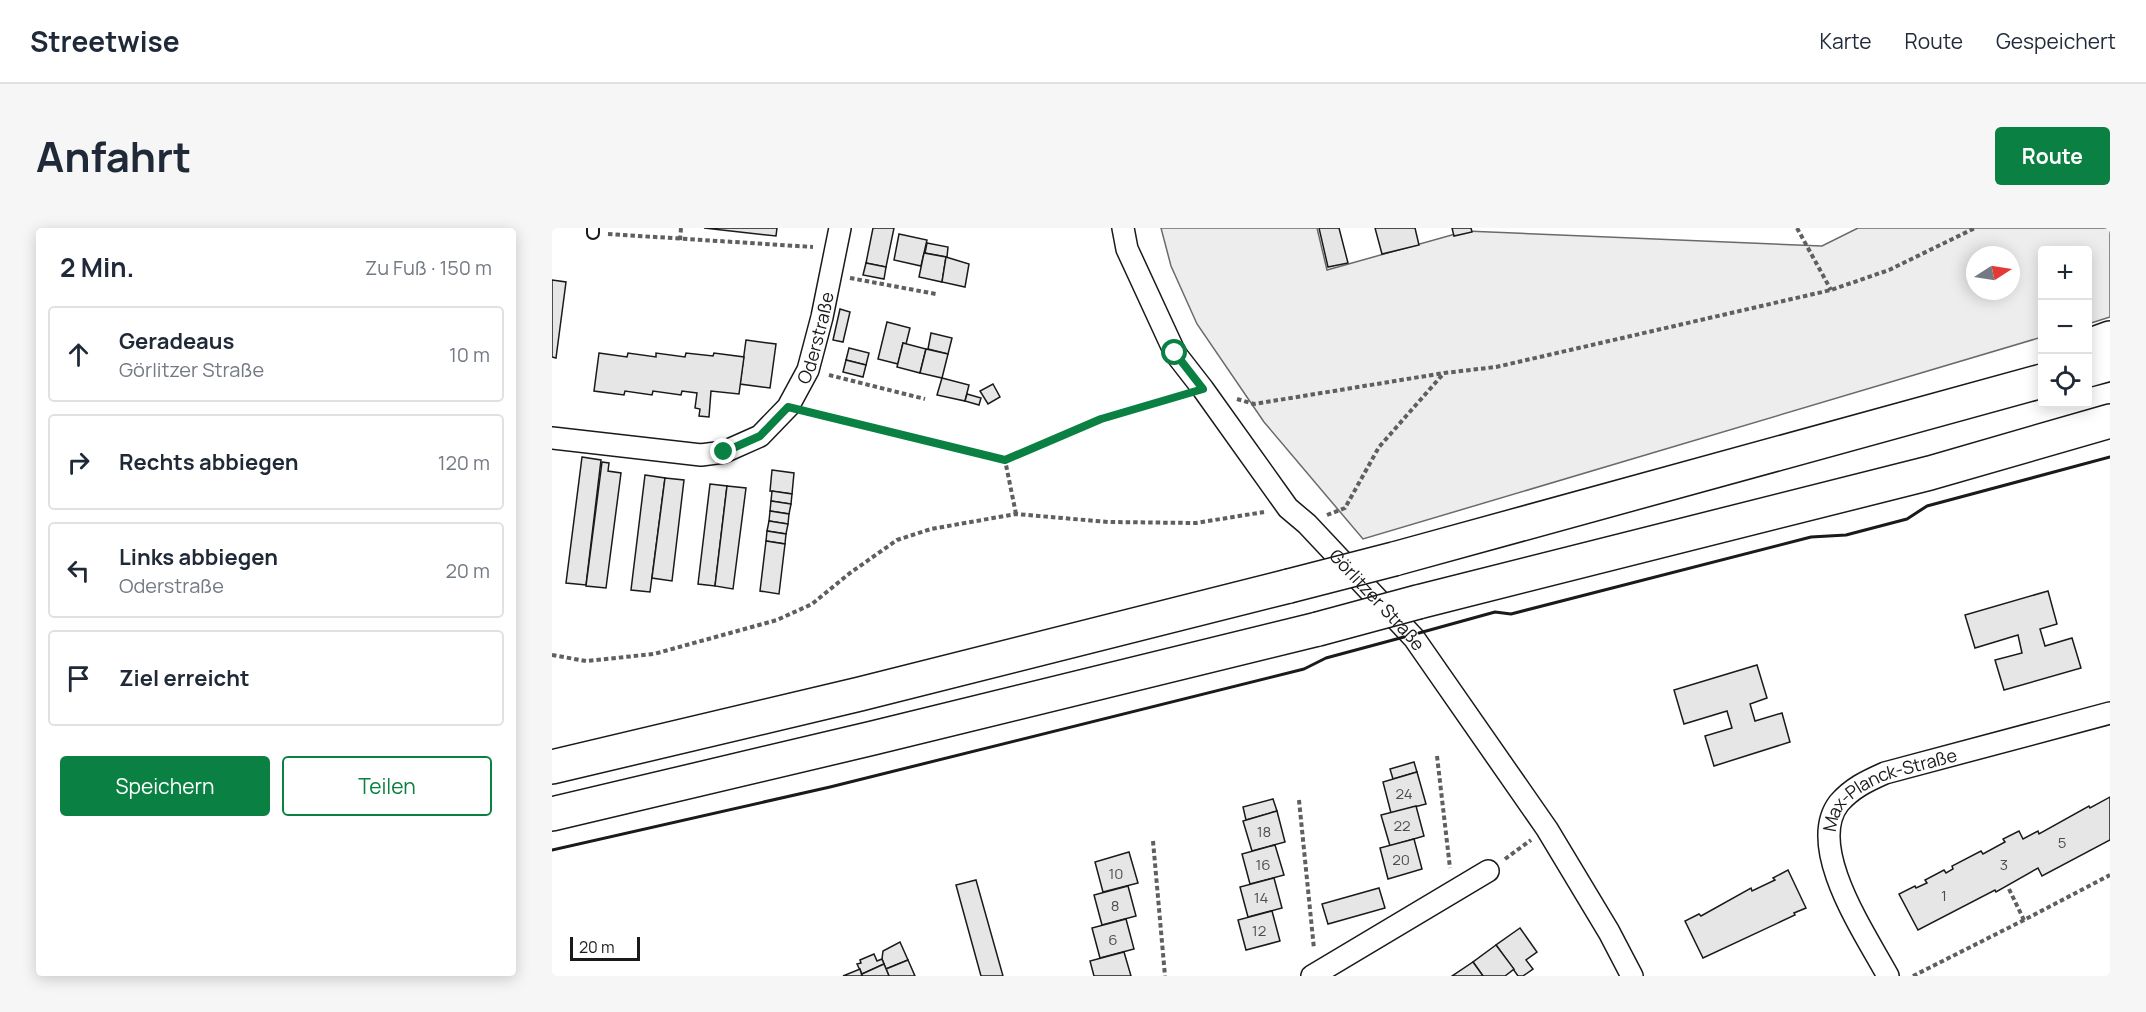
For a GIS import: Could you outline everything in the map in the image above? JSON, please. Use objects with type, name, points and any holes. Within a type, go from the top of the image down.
[{"type":"highway","points":[[2092,345],[2110,338]]},
{"type":"highway","points":[[2092,369],[2110,364]]},
{"type":"highway","points":[[1965,402],[2038,366]]},
{"type":"highway","points":[[552,767],[860,694],[1395,560],[2038,382]]},
{"type":"highway","points":[[552,814],[873,738],[1318,628],[1930,472],[2110,421]]},
{"type":"street","name":"Görlitzer Straße","points":[[1123,228],[1127,249],[1175,353],[1288,508],[1307,524],[1414,638],[1547,829],[1609,932],[1632,976]]},
{"type":"street","name":"Oderstraße","points":[[552,438],[701,455],[724,452],[760,436],[788,407],[808,370],[839,238]]},
{"type":"street","name":"Max-Planck-Straße","points":[[1888,976],[1842,889],[1830,858],[1828,834],[1838,804],[1858,785],[1885,773],[2110,713]]},
{"type":"street","points":[[1314,975],[1488,872]]},
{"type":"path","points":[[680,240],[681,228]]},
{"type":"path","points":[[1797,228],[1831,290]]},
{"type":"path","points":[[788,407],[1005,460],[1101,419],[1203,389],[1254,404],[1444,373],[1496,367],[1831,290],[1889,270],[1975,228]]},
{"type":"path","points":[[593,231],[680,240],[839,238]]},
{"type":"path","points":[[832,274],[936,294]]},
{"type":"path","points":[[808,370],[925,399]]},
{"type":"path","points":[[1307,524],[1345,508],[1379,447],[1444,373]]},
{"type":"path","points":[[1005,460],[1016,514]]},
{"type":"path","points":[[552,655],[586,661],[654,654],[777,620],[812,604],[850,573],[897,540],[931,529],[1016,514],[1108,522],[1196,523],[1288,508]]},
{"type":"path","points":[[1437,756],[1453,892]]},
{"type":"path","points":[[1299,800],[1314,975]]},
{"type":"path","points":[[1488,872],[1547,829]]},
{"type":"path","points":[[1153,841],[1166,976]]},
{"type":"path","points":[[1913,976],[2110,875]]},
{"type":"path","points":[[2008,889],[2024,920]]},
{"type":"shaded area","points":[[1161,228],[1317,228],[1327,270],[1466,231],[1822,246],[1858,228],[2110,228],[2110,317],[2092,323],[2092,246],[2038,246],[2038,338],[1363,539],[1264,422],[1197,324],[1171,266]]},
{"type":"building","points":[[704,228],[777,228],[776,236]]},
{"type":"building","points":[[873,228],[894,228],[886,267],[866,263]]},
{"type":"building","points":[[1319,228],[1339,228],[1348,263],[1328,267]]},
{"type":"building","points":[[1375,228],[1415,228],[1419,245],[1382,254]]},
{"type":"building","points":[[1452,228],[1471,228],[1472,232],[1454,236]]},
{"type":"building","points":[[899,234],[927,240],[921,266],[894,260]]},
{"type":"building","points":[[927,243],[948,247],[947,257],[925,253]]},
{"type":"building","points":[[924,253],[946,257],[942,282],[919,277]]},
{"type":"building","points":[[946,257],[969,264],[965,287],[942,282]]},
{"type":"building","points":[[866,263],[886,267],[884,279],[863,275]]},
{"type":"building","points":[[552,280],[566,282],[556,358],[552,357]]},
{"type":"building","points":[[840,309],[850,312],[843,342],[833,340]]},
{"type":"building","points":[[887,322],[910,328],[906,344],[903,343],[898,364],[878,359]]},
{"type":"building","points":[[931,333],[952,338],[948,354],[928,349]]},
{"type":"building","points":[[746,340],[776,344],[770,388],[740,384]]},
{"type":"building","points":[[903,343],[926,349],[920,373],[897,367]]},
{"type":"building","points":[[849,348],[869,353],[866,365],[846,360]]},
{"type":"building","points":[[926,349],[948,354],[942,378],[920,373]]},
{"type":"building","points":[[599,353],[627,357],[628,353],[656,357],[656,353],[685,357],[686,353],[713,356],[714,353],[744,357],[739,394],[711,391],[709,417],[699,416],[700,409],[695,408],[697,393],[682,391],[681,395],[653,391],[652,395],[625,391],[624,395],[594,391]]},
{"type":"building","points":[[846,360],[866,365],[863,377],[843,372]]},
{"type":"building","points":[[942,378],[969,385],[965,401],[937,395]]},
{"type":"building","points":[[993,384],[1000,397],[988,404],[980,391]]},
{"type":"building","points":[[967,394],[981,398],[979,405],[965,401]]},
{"type":"building","points":[[582,457],[601,460],[586,585],[566,583]]},
{"type":"building","points":[[602,462],[609,463],[608,471],[621,473],[606,588],[586,586]]},
{"type":"building","points":[[772,470],[794,473],[792,494],[770,491]]},
{"type":"building","points":[[645,475],[665,478],[650,592],[631,590]]},
{"type":"building","points":[[665,478],[684,480],[672,581],[652,578]]},
{"type":"building","points":[[710,484],[727,486],[715,586],[698,584]]},
{"type":"building","points":[[727,486],[746,488],[733,589],[715,586]]},
{"type":"building","points":[[772,491],[792,494],[791,504],[771,501]]},
{"type":"building","points":[[771,501],[791,504],[789,514],[770,511]]},
{"type":"building","points":[[770,511],[789,514],[788,524],[769,521]]},
{"type":"building","points":[[769,521],[788,524],[786,534],[767,531]]},
{"type":"building","points":[[767,531],[786,534],[785,544],[766,541]]},
{"type":"building","points":[[766,541],[785,544],[779,594],[760,591]]},
{"type":"building","points":[[2048,591],[2057,624],[2040,629],[2045,646],[2072,638],[2081,668],[2004,690],[1995,660],[2022,653],[2018,635],[1975,648],[1965,615]]},
{"type":"building","points":[[1757,665],[1767,698],[1750,704],[1755,721],[1782,713],[1790,742],[1714,766],[1705,736],[1732,728],[1727,711],[1684,724],[1674,690]]},
{"type":"building","points":[[1414,762],[1417,772],[1393,779],[1390,769]]},
{"type":"building","points":[[1417,772],[1426,804],[1391,813],[1383,782]]},
{"type":"building","points":[[2110,797],[2110,840],[2042,876],[2038,868],[1996,892],[1995,890],[1918,930],[1899,894],[1927,883],[1925,880],[1944,870],[1946,873],[1953,869],[1952,866],[1981,851],[1983,854],[2005,842],[2003,839],[2019,831],[2023,839],[2038,831],[2039,834]]},
{"type":"building","points":[[1273,799],[1277,811],[1246,820],[1243,807]]},
{"type":"building","points":[[1416,806],[1424,836],[1390,846],[1381,815]]},
{"type":"building","points":[[1277,811],[1285,842],[1252,851],[1243,821]]},
{"type":"building","points":[[1414,839],[1422,869],[1388,879],[1380,848]]},
{"type":"building","points":[[1275,845],[1284,875],[1250,884],[1242,854]]},
{"type":"building","points":[[1129,852],[1138,883],[1103,892],[1095,862]]},
{"type":"building","points":[[1788,870],[1806,908],[1703,958],[1685,921],[1699,914],[1701,916],[1751,888],[1752,891],[1775,880],[1773,878]]},
{"type":"building","points":[[1274,878],[1282,908],[1248,917],[1240,887]]},
{"type":"building","points":[[976,880],[1003,976],[981,976],[956,885]]},
{"type":"building","points":[[1128,886],[1136,916],[1102,925],[1094,895]]},
{"type":"building","points":[[1379,888],[1385,908],[1328,924],[1322,904]]},
{"type":"building","points":[[1272,911],[1280,941],[1246,950],[1238,920]]},
{"type":"building","points":[[1126,919],[1134,949],[1100,958],[1092,928]]},
{"type":"building","points":[[1520,928],[1537,952],[1526,960],[1533,969],[1523,976],[1518,976],[1496,945]]},
{"type":"building","points":[[900,942],[908,960],[886,969],[882,959],[883,951]]},
{"type":"building","points":[[1496,945],[1514,969],[1505,976],[1483,976],[1473,962]]},
{"type":"building","points":[[1124,952],[1131,976],[1094,976],[1090,961]]},
{"type":"building","points":[[874,954],[877,961],[882,959],[884,964],[862,974],[857,964],[861,963],[860,960]]},
{"type":"building","points":[[908,960],[915,976],[889,976],[886,969]]},
{"type":"building","points":[[1473,962],[1483,976],[1452,976]]},
{"type":"building","points":[[884,964],[889,976],[862,976],[862,974]]},
{"type":"building","points":[[860,969],[862,976],[843,976]]},
{"type":"wall","points":[[1419,633],[1495,612],[1511,614],[1811,537],[1846,535],[1907,519],[1927,506],[2110,457]]},
{"type":"wall","points":[[552,850],[830,787],[1304,669],[1326,658],[1404,637]]},
{"type":"route","points":[[724,452],[760,436],[788,407],[1005,460],[1101,419],[1203,389],[1175,353]]}]
